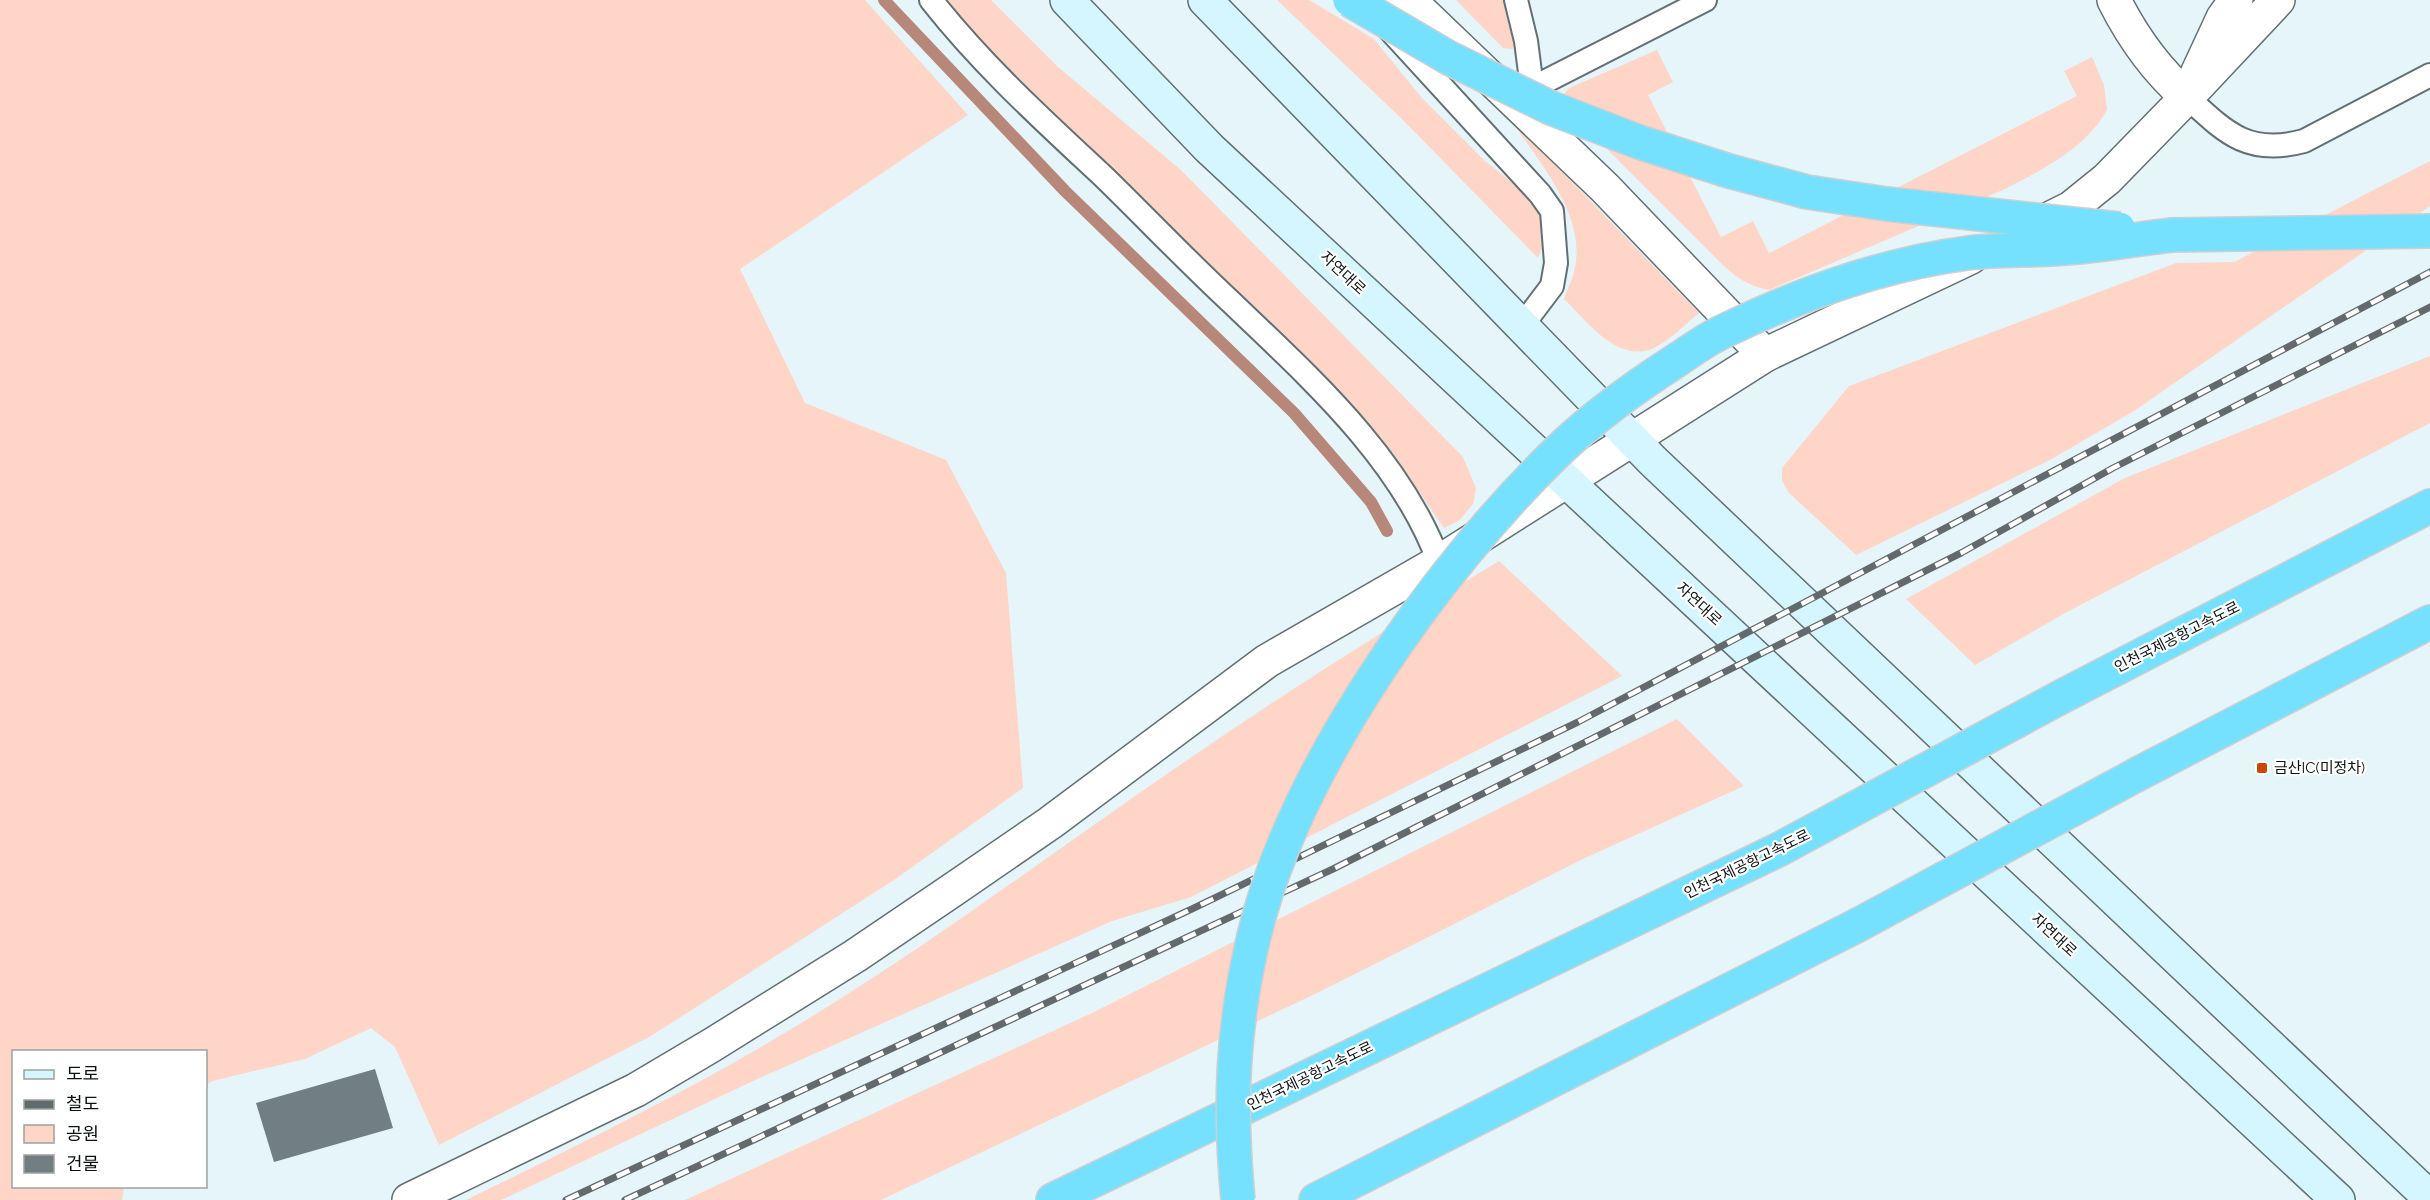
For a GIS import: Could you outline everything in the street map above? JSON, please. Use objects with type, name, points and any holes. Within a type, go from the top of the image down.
[{"type":"highway","points":[[1350,0],[1449,58],[1551,108],[1639,142],[1729,171],[1807,192],[1887,204],[2172,235]]},
{"type":"highway","points":[[1238,1200],[1232,1092],[1236,1021],[1254,932],[1280,856],[1312,784],[1364,694],[1427,601],[1495,518],[1558,451],[1631,390],[1720,333],[1813,293],[1888,270],[1968,253],[2069,248],[2172,235],[2430,231]]},
{"type":"highway","name":"인천국제공항고속도로","points":[[1053,1200],[1780,849],[2059,698],[2430,506]]},
{"type":"highway","points":[[1316,1200],[1858,925],[2138,774],[2430,622]]},
{"type":"main road","name":"자연대로","points":[[1067,0],[1209,148],[2338,1200]]},
{"type":"main road","points":[[1205,0],[1631,439],[2430,1198]]},
{"type":"street","points":[[1410,0],[1522,93],[1605,188],[1765,355]]},
{"type":"street","points":[[2114,0],[2137,43],[2162,75],[2187,97]]},
{"type":"street","points":[[2187,97],[2223,18],[2236,0]]},
{"type":"street","points":[[409,1200],[636,1090],[846,962],[1050,823],[1267,662],[1439,562],[1765,355],[2071,207],[2107,179],[2278,0]]},
{"type":"lane","points":[[931,0],[959,35],[1033,111],[1154,226],[1354,426],[1419,516],[1439,562]]},
{"type":"lane","points":[[1383,0],[1382,6],[1388,28],[1540,194],[1552,211],[1556,263],[1552,286],[1521,327]]},
{"type":"lane","points":[[1516,0],[1526,41],[1522,93]]},
{"type":"lane","points":[[1522,93],[1705,0]]},
{"type":"lane","points":[[2187,97],[2211,119],[2241,140],[2261,147],[2282,147],[2304,141],[2430,75]]},
{"type":"green space","points":[[0,0],[865,0],[968,115],[740,269],[805,403],[946,460],[1006,573],[1023,788],[894,880],[651,1036],[439,1145],[395,1047],[371,1028],[305,1059],[212,1081],[207,1085],[207,1050],[12,1050],[12,1188],[124,1188],[122,1200],[0,1200]]},
{"type":"green space","points":[[948,0],[991,0],[1058,67],[1181,170],[1463,457],[1476,488],[1473,504],[1460,520],[1444,528],[1408,476],[1344,397],[1206,260],[1052,114],[973,34]]},
{"type":"green space","points":[[1277,0],[1309,0],[1374,39],[1422,98],[1485,161],[1528,195],[1540,211],[1546,226],[1545,240],[1538,258],[1405,122]]},
{"type":"green space","points":[[1456,0],[1509,0],[1517,41],[1512,49],[1503,48]]},
{"type":"green space","points":[[1657,50],[1673,82],[1648,95],[1721,237],[1753,221],[1769,253],[2077,96],[2064,71],[2092,57],[2104,85],[2107,110],[2098,124],[2075,147],[2048,166],[2019,182],[1769,290],[1750,284],[1728,270],[1566,108],[1564,94],[1569,88]]},
{"type":"green space","points":[[1509,117],[1699,313],[1659,345],[1645,351],[1633,351],[1610,342],[1564,299],[1575,268],[1576,247],[1573,227],[1557,188]]},
{"type":"green space","points":[[2430,161],[2430,206],[2134,411],[2050,460],[1856,555],[1788,492],[1782,480],[1782,468],[1849,386],[2176,263],[2234,262]]},
{"type":"green space","points":[[2430,356],[2430,423],[2065,613],[1975,665],[1906,599],[2125,478]]},
{"type":"green space","points":[[1499,561],[1622,676],[1191,897],[1112,921],[753,1081],[501,1200],[466,1200],[606,1131],[698,1082],[832,1004],[921,946],[1259,712],[1378,635]]},
{"type":"green space","points":[[1677,719],[1744,786],[1585,858],[1319,992],[881,1200],[685,1200],[1092,1013]]},
{"type":"building","points":[[375,1069],[393,1128],[274,1162],[256,1103]]},
{"type":"waterway","points":[[884,0],[1065,191],[1294,413],[1371,502],[1387,531]]},
{"type":"railway","points":[[566,1200],[1194,908],[1578,722],[2430,272]]},
{"type":"railway","points":[[625,1200],[1333,869],[1961,553],[2113,468],[2430,307]]},
{"type":"place","name":"금산IC(미정차)","points":[[2262,768]]}]
